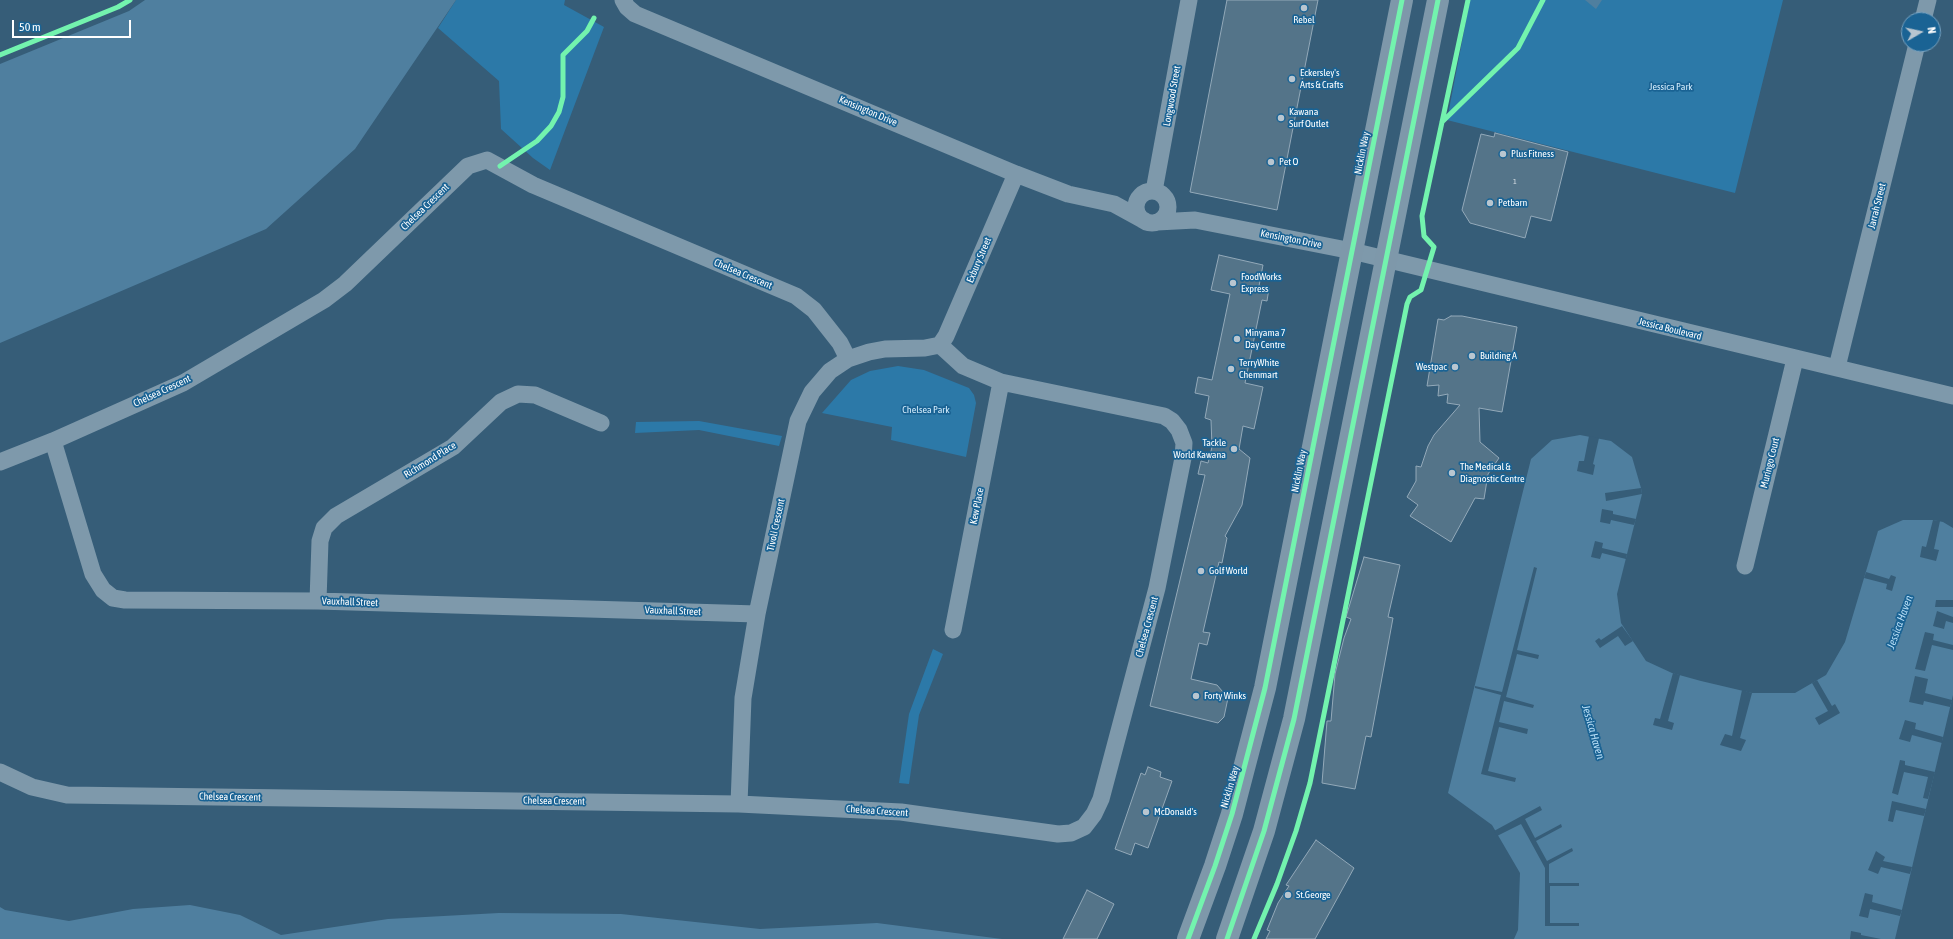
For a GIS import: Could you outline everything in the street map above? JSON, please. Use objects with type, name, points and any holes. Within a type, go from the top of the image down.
[{"type":"highway","name":"Nicklin Way","points":[[1188,939],[1232,814],[1259,711],[1402,0]]},
{"type":"highway","points":[[1226,939],[1264,831],[1294,719],[1438,0]]},
{"type":"street","name":"Longwood Street","points":[[1154,191],[1189,0]]},
{"type":"street","points":[[1925,12],[1928,0]]},
{"type":"street","name":"Kensington Drive","points":[[625,4],[635,14],[1016,174],[1068,194],[1114,204],[1151,222],[1195,220],[1352,251],[1387,260]]},
{"type":"street","name":"Jarrah Street","points":[[1837,367],[1915,52]]},
{"type":"street","name":"Chelsea Crescent","points":[[0,462],[53,441],[183,383],[324,300],[345,284],[468,166],[487,160],[533,185],[796,296],[814,310],[840,343],[848,359]]},
{"type":"street","name":"Exbury Street","points":[[940,345],[946,336],[1016,174]]},
{"type":"street","points":[[1154,191],[1164,197],[1167,203],[1166,215],[1151,222],[1137,212],[1137,200],[1148,192],[1154,191]]},
{"type":"street","name":"Kensington Drive","points":[[1114,204],[1137,200]]},
{"type":"street","name":"Kensington Drive","points":[[1167,203],[1195,220]]},
{"type":"street","name":"Jessica Boulevard","points":[[1387,260],[1953,396]]},
{"type":"street","name":"Tivoli Crescent","points":[[739,804],[743,698],[757,614],[798,421],[812,392],[830,371],[848,359],[869,352],[885,349],[925,348],[940,345]]},
{"type":"street","name":"Chelsea Crescent","points":[[0,772],[32,787],[67,794],[739,804],[901,812],[1058,834],[1071,833],[1084,827],[1094,814],[1101,799],[1157,588],[1183,458],[1184,443],[1180,430],[1172,421],[1164,416],[1001,382],[963,366],[940,345]]},
{"type":"street","name":"Muringo Court","points":[[1745,566],[1796,359]]},
{"type":"street","name":"Kew Place","points":[[953,630],[1001,382]]},
{"type":"street","name":"Richmond Place","points":[[318,601],[320,541],[324,528],[336,516],[453,447],[501,402],[518,394],[535,395],[602,423]]},
{"type":"street","name":"Vauxhall Street","points":[[53,441],[93,574],[103,590],[113,598],[125,600],[318,601],[757,614]]},
{"type":"green space","points":[[456,0],[565,0],[564,5],[604,27],[550,170],[533,158],[501,129],[499,81],[438,28]]},
{"type":"green space","name":"Jessica Park","points":[[1470,0],[1783,0],[1735,193],[1447,120]]},
{"type":"green space","name":"Chelsea Park","points":[[898,366],[924,370],[969,388],[974,395],[976,403],[966,457],[891,440],[892,427],[822,413],[851,380],[870,371]]},
{"type":"green space","points":[[699,421],[782,436],[779,446],[699,430],[635,433],[636,422]]},
{"type":"green space","points":[[933,649],[943,654],[919,715],[909,784],[899,783],[909,714]]},
{"type":"water","points":[[145,0],[456,0],[355,149],[266,229],[0,343],[0,64],[129,11]]},
{"type":"water","points":[[1585,0],[1602,0],[1596,9]]},
{"type":"water","name":"Jessica Haven","points":[[1580,435],[1611,441],[1632,457],[1641,488],[1642,494],[1617,594],[1621,623],[1646,661],[1672,673],[1701,681],[1752,693],[1795,693],[1826,675],[1845,642],[1878,531],[1903,520],[1933,520],[1943,522],[1953,528],[1953,695],[1895,939],[1514,939],[1518,930],[1520,873],[1492,825],[1448,793],[1531,459],[1552,440]]},
{"type":"water","points":[[190,905],[240,915],[281,935],[388,919],[499,913],[621,914],[760,929],[877,923],[1002,939],[0,939],[0,907],[5,910],[69,921],[133,909]]},
{"type":"pier","points":[[1589,436],[1599,438],[1593,464],[1595,465],[1593,475],[1577,471],[1579,461],[1584,461]]},
{"type":"pier","points":[[1641,488],[1642,494],[1606,501],[1605,493]]},
{"type":"pier","points":[[1602,509],[1613,511],[1613,514],[1636,519],[1634,525],[1611,520],[1610,524],[1600,522]]},
{"type":"pier","points":[[1933,520],[1940,521],[1934,549],[1939,550],[1936,561],[1920,557],[1922,546],[1926,547]]},
{"type":"pier","points":[[1595,541],[1603,543],[1602,548],[1627,554],[1626,559],[1602,553],[1600,559],[1591,557]]},
{"type":"pier","points":[[1534,567],[1537,568],[1517,650],[1539,655],[1538,659],[1517,654],[1506,697],[1534,705],[1533,708],[1504,701],[1499,722],[1528,729],[1527,734],[1499,727],[1488,771],[1516,778],[1515,782],[1481,774],[1501,695],[1475,688],[1475,686],[1502,692]]},
{"type":"pier","points":[[1866,572],[1889,579],[1891,575],[1896,577],[1892,591],[1886,589],[1887,584],[1864,578]]},
{"type":"pier","points":[[1936,600],[1953,600],[1953,607],[1935,607]]},
{"type":"pier","points":[[1937,611],[1953,617],[1953,623],[1946,621],[1944,629],[1933,626]]},
{"type":"pier","points":[[1622,626],[1633,641],[1625,646],[1618,636],[1600,648],[1595,641],[1599,638],[1601,640]]},
{"type":"pier","points":[[1925,632],[1934,634],[1933,640],[1953,645],[1953,650],[1932,645],[1925,671],[1915,669]]},
{"type":"pier","points":[[1673,673],[1680,675],[1668,721],[1674,723],[1672,730],[1653,725],[1655,718],[1660,719]]},
{"type":"pier","points":[[1915,676],[1928,679],[1925,693],[1952,700],[1950,707],[1924,701],[1923,705],[1909,702]]},
{"type":"pier","points":[[1817,680],[1832,706],[1835,704],[1840,713],[1819,725],[1815,718],[1828,711],[1812,683]]},
{"type":"pier","points":[[1742,690],[1752,693],[1740,738],[1746,740],[1741,751],[1720,745],[1725,734],[1732,736]]},
{"type":"pier","points":[[1905,720],[1916,723],[1915,729],[1943,737],[1942,743],[1912,735],[1910,742],[1899,739]]},
{"type":"pier","points":[[1900,760],[1905,761],[1905,765],[1935,772],[1928,799],[1923,798],[1928,777],[1904,772],[1898,795],[1892,793]]},
{"type":"pier","points":[[1892,801],[1926,809],[1924,816],[1896,810],[1893,822],[1888,821]]},
{"type":"pier","points":[[1540,806],[1542,810],[1525,819],[1535,838],[1561,824],[1562,827],[1536,841],[1547,861],[1572,848],[1573,851],[1549,864],[1549,883],[1579,883],[1579,886],[1550,886],[1550,923],[1579,923],[1579,926],[1545,926],[1545,868],[1521,824],[1497,836],[1494,831]]},
{"type":"pier","points":[[1876,851],[1885,857],[1883,861],[1912,867],[1910,874],[1881,867],[1878,874],[1868,870]]},
{"type":"pier","points":[[1865,893],[1873,895],[1872,902],[1902,910],[1900,916],[1870,909],[1868,918],[1859,916]]},
{"type":"pier","points":[[1851,931],[1861,933],[1861,935],[1881,939],[1850,939]]},
{"type":"building","points":[[1227,0],[1318,0],[1277,210],[1190,192]]},
{"type":"building","points":[[1495,133],[1568,152],[1551,221],[1531,216],[1525,238],[1470,223],[1462,210],[1481,134],[1494,137]]},
{"type":"building","points":[[1219,255],[1263,265],[1259,286],[1269,288],[1267,301],[1262,300],[1245,383],[1263,387],[1254,429],[1243,426],[1239,449],[1250,458],[1242,505],[1225,536],[1227,538],[1222,563],[1219,562],[1203,632],[1210,633],[1207,645],[1199,643],[1191,679],[1217,685],[1228,698],[1224,717],[1218,723],[1150,706],[1205,475],[1198,474],[1201,461],[1208,463],[1212,447],[1211,420],[1205,418],[1209,396],[1195,393],[1198,377],[1212,380],[1230,294],[1211,290]]},
{"type":"building","points":[[1451,316],[1462,316],[1517,327],[1502,412],[1479,408],[1480,442],[1499,458],[1488,474],[1484,499],[1475,498],[1451,542],[1410,516],[1418,505],[1407,497],[1416,481],[1416,466],[1421,467],[1428,446],[1434,435],[1460,405],[1447,403],[1448,394],[1438,396],[1439,385],[1427,386],[1438,319],[1444,320]]},
{"type":"building","points":[[1364,557],[1400,565],[1388,617],[1393,618],[1371,737],[1366,736],[1355,789],[1322,783],[1327,721],[1331,721],[1335,674],[1344,638],[1351,619],[1346,617]]},
{"type":"building","points":[[1148,767],[1161,772],[1160,777],[1172,781],[1148,848],[1135,843],[1131,855],[1115,849],[1141,773],[1145,775]]},
{"type":"building","points":[[1316,840],[1354,868],[1315,939],[1266,939],[1270,931],[1267,930],[1278,903],[1289,886],[1286,885]]},
{"type":"building","points":[[1087,890],[1114,904],[1097,939],[1063,939]]},
{"type":"cycle path","points":[[0,55],[118,7],[130,0]]},
{"type":"cycle path","points":[[1188,939],[1215,866],[1232,814],[1265,688],[1402,0]]},
{"type":"cycle path","points":[[1227,939],[1264,831],[1294,719],[1438,0]]},
{"type":"cycle path","points":[[1254,939],[1277,884],[1296,831],[1310,783],[1407,304],[1410,297],[1421,290],[1434,247],[1424,236],[1422,216],[1468,0]]},
{"type":"cycle path","points":[[1442,122],[1518,48],[1543,0]]},
{"type":"cycle path","points":[[500,166],[537,141],[551,126],[559,112],[563,97],[563,55],[587,31],[594,18]]},
{"type":"place","name":"Rebel","points":[[1304,8]]},
{"type":"place","name":"Eckersley's Arts & Crafts","points":[[1292,79]]},
{"type":"place","name":"Kawana Surf Outlet","points":[[1281,118]]},
{"type":"place","name":"Plus Fitness","points":[[1503,154]]},
{"type":"place","name":"Pet O","points":[[1271,162]]},
{"type":"place","name":"Petbarn","points":[[1490,203]]},
{"type":"place","name":"FoodWorks Express","points":[[1233,283]]},
{"type":"place","name":"Minyama 7 Day Centre","points":[[1237,339]]},
{"type":"place","name":"Building A","points":[[1472,356]]},
{"type":"place","name":"Westpac","points":[[1455,367]]},
{"type":"place","name":"TerryWhite Chemmart","points":[[1231,369]]},
{"type":"place","name":"Tackle World Kawana","points":[[1234,449]]},
{"type":"place","name":"The Medical & Diagnostic Centre","points":[[1452,473]]},
{"type":"place","name":"Golf World","points":[[1201,571]]},
{"type":"place","name":"Forty Winks","points":[[1196,696]]},
{"type":"place","name":"McDonald's","points":[[1146,812]]},
{"type":"place","name":"St.George","points":[[1288,895]]}]
